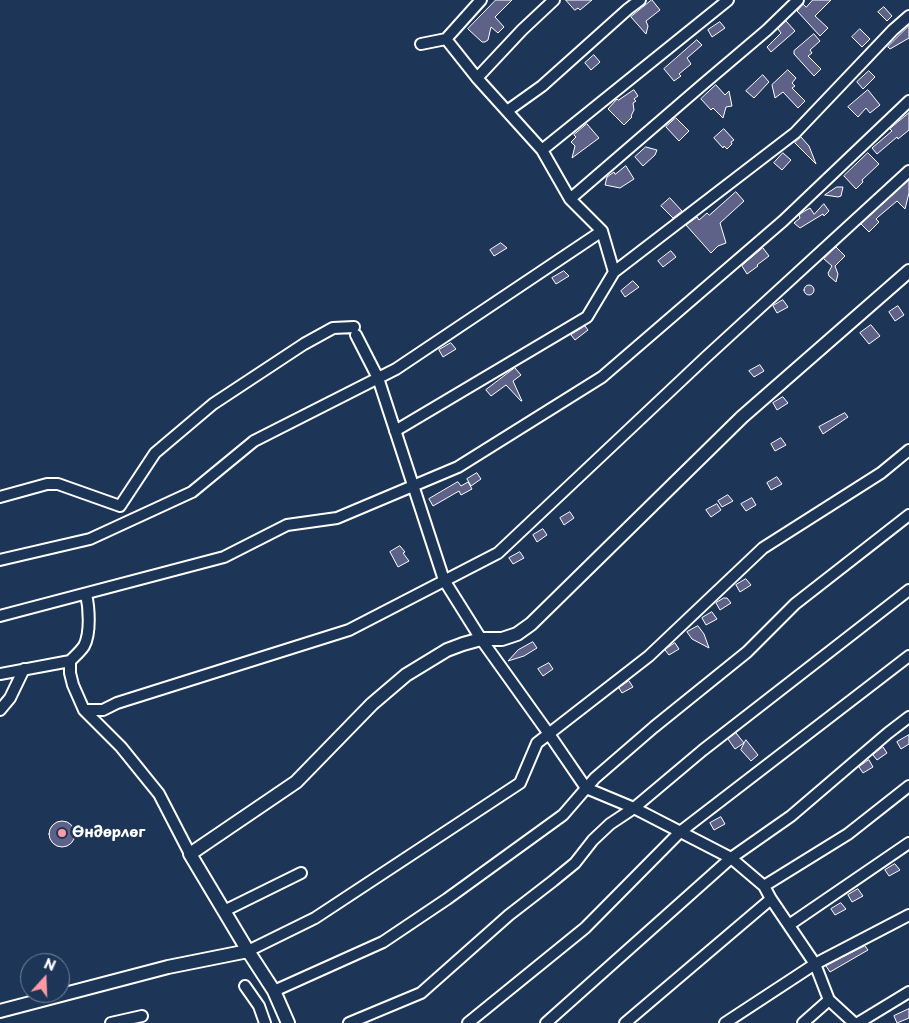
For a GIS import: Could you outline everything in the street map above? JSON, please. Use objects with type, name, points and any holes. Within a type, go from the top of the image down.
[{"type":"street","points":[[421,44],[446,39],[481,0]]},
{"type":"street","points":[[477,78],[522,30],[554,0]]},
{"type":"street","points":[[507,111],[542,86],[640,0]]},
{"type":"street","points":[[542,150],[728,0]]},
{"type":"street","points":[[570,199],[767,30],[798,0]]},
{"type":"street","points":[[395,431],[587,317],[614,272],[795,133],[893,30],[909,16]]},
{"type":"street","points":[[446,39],[477,78],[542,150],[570,199],[602,231],[614,272]]},
{"type":"street","points":[[0,616],[224,557],[287,526],[337,518],[458,466],[602,377],[783,221],[909,101]]},
{"type":"street","points":[[84,710],[103,710],[117,703],[349,630],[498,552],[909,170]]},
{"type":"street","points":[[0,560],[90,539],[192,492],[254,441],[396,369],[602,231]]},
{"type":"street","points":[[190,854],[296,782],[372,704],[406,675],[447,650],[481,639],[502,639],[518,634],[531,624],[742,417],[909,272]]},
{"type":"street","points":[[0,497],[47,484],[58,484],[120,506],[155,452],[213,404],[304,344],[333,328],[355,331],[378,378],[444,580],[481,639],[586,788],[634,808],[731,858],[764,886],[815,964],[829,1000],[854,1023]]},
{"type":"street","points":[[0,1011],[168,967],[248,951],[315,918],[520,783],[537,743],[649,656],[763,548],[881,473],[909,450]]},
{"type":"street","points":[[274,991],[383,942],[447,899],[563,815],[595,778],[654,727],[747,652],[795,604],[909,515]]},
{"type":"street","points":[[349,1023],[421,993],[509,915],[575,863],[593,840],[610,824],[634,808],[704,750],[909,590]]},
{"type":"street","points":[[0,674],[70,660],[78,653],[85,644],[89,623],[89,606],[86,594]]},
{"type":"street","points":[[468,1023],[585,928],[680,832],[909,656]]},
{"type":"street","points":[[70,660],[70,673],[73,685],[84,710],[121,746],[159,794],[190,854],[274,991],[288,1023]]},
{"type":"street","points":[[0,710],[10,698],[24,669]]},
{"type":"street","points":[[546,1023],[731,858],[791,816],[909,717]]},
{"type":"street","points":[[764,886],[848,834],[909,786]]},
{"type":"street","points":[[790,926],[909,843]]},
{"type":"street","points":[[224,911],[300,873]]},
{"type":"street","points":[[625,1023],[771,899]]},
{"type":"street","points":[[725,1023],[815,964],[909,915]]},
{"type":"street","points":[[245,986],[259,1006],[265,1023]]},
{"type":"street","points":[[858,1023],[909,992]]},
{"type":"street","points":[[803,1023],[829,1000]]},
{"type":"street","points":[[110,1023],[142,1016]]},
{"type":"building","points":[[496,0],[512,0],[495,17],[504,27],[498,33],[491,27],[488,40],[482,42],[468,29]]},
{"type":"building","points":[[566,0],[592,0],[580,10],[578,8],[575,10]]},
{"type":"building","points":[[652,0],[660,10],[646,21],[648,26],[646,34],[631,17]]},
{"type":"building","points":[[813,0],[831,0],[815,16],[828,28],[820,36],[797,11],[803,4],[806,7]]},
{"type":"building","points":[[884,7],[892,16],[887,21],[878,12]]},
{"type":"building","points":[[786,21],[795,31],[771,52],[767,47],[781,33],[778,29]]},
{"type":"building","points":[[720,22],[725,28],[712,37],[708,30]]},
{"type":"building","points":[[909,26],[909,38],[890,49],[888,47]]},
{"type":"building","points":[[860,29],[870,39],[862,47],[852,37]]},
{"type":"building","points":[[814,34],[820,41],[810,50],[812,53],[808,56],[821,69],[814,76],[794,54],[794,51]]},
{"type":"building","points":[[697,40],[702,45],[687,58],[691,64],[674,81],[664,69]]},
{"type":"building","points":[[594,55],[600,62],[591,70],[585,63]]},
{"type":"building","points":[[788,70],[796,78],[792,83],[795,86],[792,88],[805,101],[798,108],[783,92],[775,98],[772,85]]},
{"type":"building","points":[[869,71],[875,77],[863,89],[857,82]]},
{"type":"building","points":[[763,75],[769,82],[754,98],[746,91]]},
{"type":"building","points":[[716,85],[725,95],[729,91],[732,106],[726,107],[723,118],[713,108],[711,110],[701,99]]},
{"type":"building","points":[[634,90],[638,96],[634,99],[636,101],[633,103],[632,117],[624,125],[608,109],[617,99]]},
{"type":"building","points":[[868,90],[880,105],[870,113],[866,108],[858,117],[848,107]]},
{"type":"building","points":[[909,113],[909,130],[898,139],[897,137],[877,154],[872,148]]},
{"type":"building","points":[[676,118],[689,131],[679,141],[666,127]]},
{"type":"building","points":[[587,124],[599,138],[572,158],[575,146],[571,142],[576,137],[574,135]]},
{"type":"building","points":[[724,129],[734,140],[727,149],[724,146],[723,148],[714,138]]},
{"type":"building","points":[[801,137],[809,146],[816,164],[795,143]]},
{"type":"building","points":[[646,147],[657,150],[655,155],[643,166],[635,157]]},
{"type":"building","points":[[783,153],[791,160],[782,170],[774,163]]},
{"type":"building","points":[[868,153],[879,164],[862,180],[863,182],[856,189],[844,176]]},
{"type":"building","points":[[626,166],[634,179],[620,188],[605,185],[607,177]]},
{"type":"building","points":[[909,180],[909,193],[905,209],[897,201],[876,219],[879,222],[869,232],[861,224]]},
{"type":"building","points":[[837,187],[843,187],[841,196],[825,195]]},
{"type":"building","points":[[736,192],[744,201],[720,223],[726,243],[718,246],[711,253],[686,225],[697,217],[699,220],[707,213],[709,215]]},
{"type":"building","points":[[670,198],[682,211],[673,218],[661,206]]},
{"type":"building","points":[[824,204],[829,211],[824,216],[823,214],[800,228],[794,223],[803,212],[810,208],[814,214]]},
{"type":"building","points":[[501,243],[507,248],[494,256],[490,250]]},
{"type":"building","points":[[836,247],[845,256],[835,266],[838,274],[836,282],[828,273],[832,266],[824,259]]},
{"type":"building","points":[[763,248],[769,256],[747,274],[742,266]]},
{"type":"building","points":[[671,251],[676,257],[663,267],[658,261]]},
{"type":"building","points":[[564,271],[569,276],[556,284],[552,278]]},
{"type":"building","points":[[633,281],[639,287],[625,297],[621,291]]},
{"type":"building","points":[[807,285],[811,285],[814,290],[813,294],[807,295],[804,292],[804,288]]},
{"type":"building","points":[[783,300],[788,307],[777,313],[773,306]]},
{"type":"building","points":[[898,306],[904,315],[895,321],[889,312]]},
{"type":"building","points":[[871,325],[880,336],[869,344],[860,333]]},
{"type":"building","points":[[585,326],[588,330],[575,340],[571,335]]},
{"type":"building","points":[[451,343],[456,349],[443,357],[439,350]]},
{"type":"building","points":[[760,365],[764,371],[754,377],[749,371]]},
{"type":"building","points":[[515,368],[521,375],[513,381],[522,401],[506,385],[491,396],[486,390]]},
{"type":"building","points":[[783,397],[788,403],[777,410],[773,403]]},
{"type":"building","points":[[845,413],[848,417],[823,434],[819,427]]},
{"type":"building","points":[[781,438],[786,445],[775,451],[771,444]]},
{"type":"building","points":[[477,473],[481,479],[471,486],[467,479]]},
{"type":"building","points":[[777,477],[782,484],[771,490],[767,483]]},
{"type":"building","points":[[458,482],[461,486],[468,482],[472,489],[461,495],[459,491],[433,506],[429,499]]},
{"type":"building","points":[[728,495],[733,501],[722,507],[718,501]]},
{"type":"building","points":[[752,498],[756,505],[746,511],[741,504]]},
{"type":"building","points":[[717,504],[721,510],[711,517],[706,510]]},
{"type":"building","points":[[570,512],[574,518],[564,525],[560,518]]},
{"type":"building","points":[[543,529],[547,535],[537,542],[533,535]]},
{"type":"building","points":[[400,546],[409,561],[398,567],[390,552]]},
{"type":"building","points":[[520,552],[524,558],[513,564],[509,558]]},
{"type":"building","points":[[746,579],[751,585],[740,592],[736,585]]},
{"type":"building","points":[[727,598],[731,603],[720,610],[716,603]]},
{"type":"building","points":[[712,612],[717,619],[706,625],[702,618]]},
{"type":"building","points":[[698,626],[704,634],[709,648],[692,639],[687,632]]},
{"type":"building","points":[[533,642],[537,648],[524,656],[508,661],[518,650]]},
{"type":"building","points":[[675,643],[679,649],[669,655],[665,650]]},
{"type":"building","points":[[549,663],[553,669],[543,676],[538,669]]},
{"type":"building","points":[[629,681],[633,687],[622,693],[619,688]]},
{"type":"building","points":[[736,733],[744,743],[735,749],[728,739]]},
{"type":"building","points":[[909,735],[909,744],[901,749],[897,742]]},
{"type":"building","points":[[746,740],[758,755],[751,761],[741,750]]},
{"type":"building","points":[[883,747],[887,753],[877,760],[873,755]]},
{"type":"building","points":[[869,760],[873,767],[863,773],[859,767]]},
{"type":"building","points":[[721,817],[725,824],[714,830],[710,823]]},
{"type":"building","name":"Өндөрлөг","points":[[62,821],[71,825],[75,834],[71,843],[62,847],[53,843],[49,834],[53,825]]},
{"type":"building","points":[[895,864],[900,870],[889,876],[885,870]]},
{"type":"building","points":[[858,889],[863,896],[852,902],[848,895]]},
{"type":"building","points":[[841,903],[846,909],[835,915],[831,909]]},
{"type":"building","points":[[865,946],[868,950],[830,972],[826,966]]},
{"type":"building","points":[[909,1009],[909,1018],[897,1023],[894,1016]]},
{"type":"place","name":"Өндөрлөг","points":[[62,833]]}]
